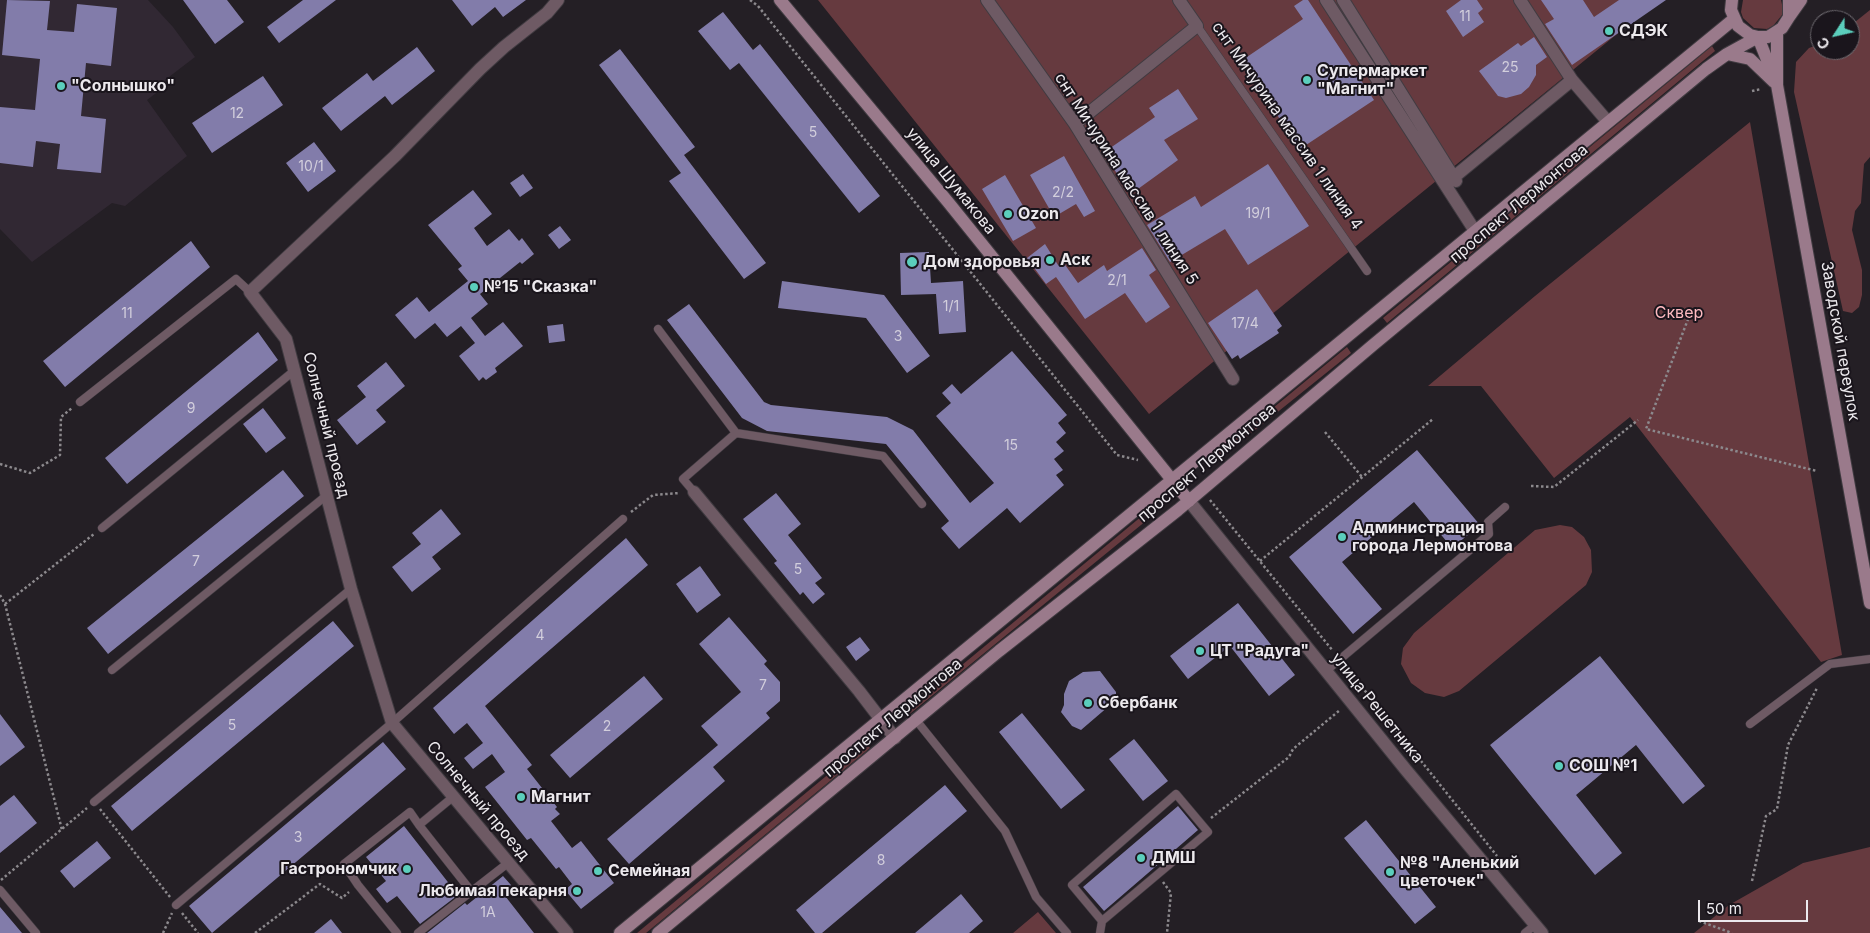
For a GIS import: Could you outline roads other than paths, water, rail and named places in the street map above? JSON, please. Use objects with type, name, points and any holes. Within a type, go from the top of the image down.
[{"type":"street","points":[[250,292],[395,156],[480,69],[547,13],[558,0]]},
{"type":"street","name":"улица Шумакова","points":[[780,0],[948,202],[1189,501]]},
{"type":"street","name":"снт Мичурина массив 1 линия 5","points":[[987,0],[1075,124],[1233,380]]},
{"type":"street","name":"снт Мичурина массив 1 линия 4","points":[[1179,0],[1197,26]]},
{"type":"street","points":[[1326,0],[1475,231]]},
{"type":"street","points":[[1343,0],[1455,179],[1572,80]]},
{"type":"street","points":[[1520,0],[1572,80],[1608,122]]},
{"type":"street","points":[[1732,0],[1734,19],[1743,32],[1758,37],[1777,86]]},
{"type":"street","points":[[1789,17],[1790,0]]},
{"type":"street","points":[[1777,86],[1777,33],[1802,0]]},
{"type":"street","name":"проспект Лермонтова","points":[[620,933],[1734,19]]},
{"type":"street","points":[[1075,124],[1197,26]]},
{"type":"street","name":"проспект Лермонтова","points":[[658,933],[999,651],[1189,501],[1727,54],[1758,37],[1768,37],[1777,33]]},
{"type":"street","points":[[1727,54],[1750,59],[1777,86]]},
{"type":"street","name":"Заводской переулок","points":[[1777,86],[1870,603]]},
{"type":"street","name":"Солнечный проезд","points":[[250,292],[286,338],[351,589],[392,723],[567,933]]},
{"type":"street","points":[[694,492],[895,738]]},
{"type":"street","name":"улица Решетника","points":[[1189,501],[1534,930]]},
{"type":"lane","name":"снт Мичурина массив 1 линия 4","points":[[1197,26],[1367,271]]},
{"type":"lane","points":[[80,402],[236,279],[250,292]]},
{"type":"lane","points":[[658,329],[736,433],[882,456],[922,504]]},
{"type":"lane","points":[[102,528],[295,370]]},
{"type":"lane","points":[[694,492],[683,479],[736,433]]},
{"type":"lane","points":[[112,670],[327,495]]},
{"type":"lane","points":[[1326,671],[1489,534],[1488,522],[1505,506]]},
{"type":"lane","points":[[176,905],[392,723],[623,518]]},
{"type":"lane","points":[[94,802],[351,589]]},
{"type":"lane","points":[[1750,724],[1830,664],[1870,659]]},
{"type":"lane","points":[[916,720],[1005,832],[1036,897],[1067,933]]},
{"type":"lane","points":[[1100,933],[1102,921],[1208,832],[1176,794],[1072,885],[1102,921]]},
{"type":"lane","points":[[419,824],[453,797]]},
{"type":"lane","points":[[396,933],[344,864],[410,812],[471,891]]},
{"type":"lane","points":[[418,933],[508,863]]},
{"type":"lane","points":[[0,890],[36,933]]},
{"type":"place","name":"СДЭК","points":[[1609,31]]},
{"type":"place","name":"Супермаркет \"Магнит\"","points":[[1307,80]]},
{"type":"place","name":"\"Солнышко\"","points":[[61,86]]},
{"type":"place","name":"Ozon","points":[[1008,214]]},
{"type":"place","name":"Аск","points":[[1050,260]]},
{"type":"place","name":"Дом здоровья","points":[[912,262]]},
{"type":"place","name":"№15 \"Сказка\"","points":[[474,287]]},
{"type":"place","name":"Администрация города Лермонтова","points":[[1342,537]]},
{"type":"place","name":"ЦТ \"Радуга\"","points":[[1200,651]]},
{"type":"place","name":"Сбербанк","points":[[1088,703]]},
{"type":"place","name":"СОШ №1","points":[[1559,766]]},
{"type":"place","name":"Магнит","points":[[521,797]]},
{"type":"place","name":"ДМШ","points":[[1141,858]]},
{"type":"place","name":"Гастрономчик","points":[[407,869]]},
{"type":"place","name":"Семейная","points":[[598,871]]},
{"type":"place","name":"№8 \"Аленький цветочек\"","points":[[1390,872]]},
{"type":"place","name":"Любимая пекарня","points":[[577,891]]},
{"type":"park label","name":"Сквер","points":[[1679,313]]}]
